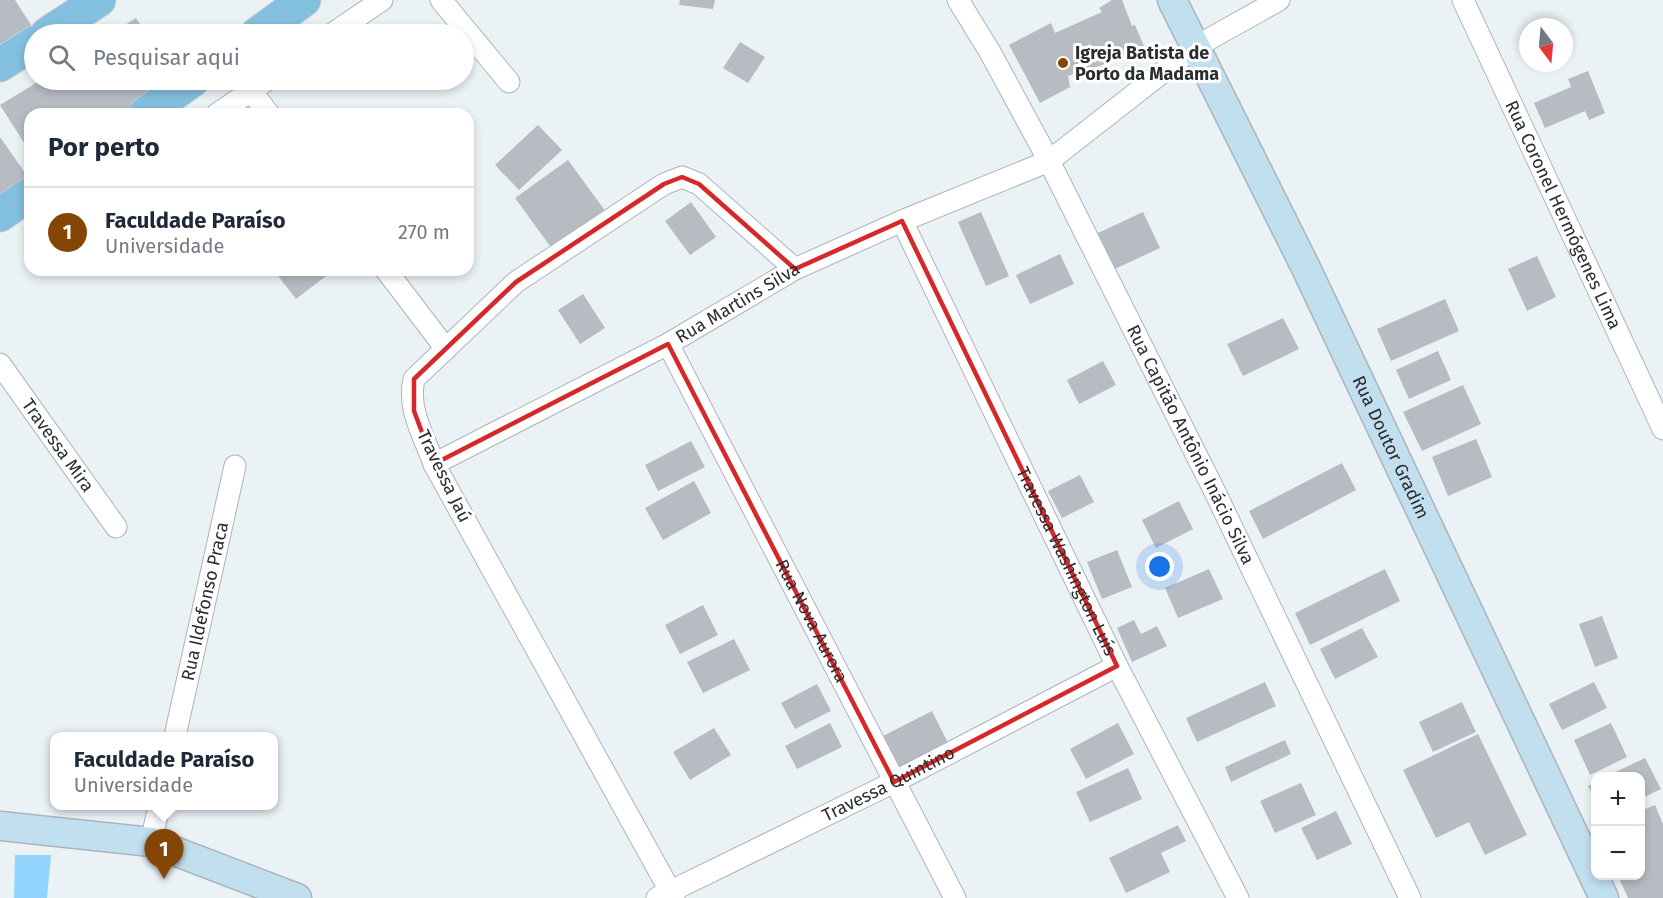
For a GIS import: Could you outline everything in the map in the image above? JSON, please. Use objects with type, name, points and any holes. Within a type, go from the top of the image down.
[{"type":"main road","points":[[62,24],[99,0]]},
{"type":"main road","points":[[270,24],[304,0]]},
{"type":"main road","points":[[0,65],[24,49]]},
{"type":"main road","points":[[154,108],[180,90]]},
{"type":"street","points":[[347,24],[382,0]]},
{"type":"street","points":[[441,0],[461,24]]},
{"type":"street","name":"Rua Capitão Antônio Inácio Silva","points":[[958,0],[990,52],[1048,161],[1214,490],[1410,898]]},
{"type":"street","name":"Rua Doutor Gradim","points":[[1172,0],[1305,266],[1604,898]]},
{"type":"street","name":"Rua Martins Silva","points":[[434,464],[668,344],[795,269],[902,221],[1048,161],[1194,47],[1279,0]]},
{"type":"street","name":"Rua Coronel Hermógenes Lima","points":[[1463,0],[1663,429]]},
{"type":"street","points":[[474,40],[509,82]]},
{"type":"street","points":[[226,108],[252,90]]},
{"type":"street","points":[[261,90],[267,108]]},
{"type":"street","name":"Travessa Jaú","points":[[668,896],[434,464],[414,411],[411,394],[414,379],[516,282],[663,184],[682,177],[699,184],[795,269]]},
{"type":"street","name":"Travessa Washington Luís","points":[[902,221],[1117,666],[1238,898]]},
{"type":"street","points":[[391,276],[446,349]]},
{"type":"street","name":"Rua Nova Aurora","points":[[668,344],[955,898]]},
{"type":"street","name":"Travessa Mira","points":[[0,364],[116,527]]},
{"type":"street","name":"Rua Ildefonso Praca","points":[[176,732],[235,466]]},
{"type":"street","name":"Travessa Quintino","points":[[668,896],[1117,666]]},
{"type":"street","points":[[151,842],[158,810]]},
{"type":"street","points":[[0,826],[151,842],[297,898]]},
{"type":"highlighted area","points":[[682,177],[699,184],[795,269],[902,221],[1117,666],[894,782],[668,344],[434,464],[414,411],[414,379],[516,282],[664,184]]},
{"type":"shaded area","points":[[15,855],[51,855],[47,898],[14,898]]},
{"type":"building","points":[[0,0],[15,0],[30,24],[24,24],[24,34],[0,50]]},
{"type":"building","points":[[680,0],[715,0],[713,9],[679,5]]},
{"type":"building","name":"Igreja Batista de Porto da Madama","points":[[1112,0],[1122,0],[1132,26],[1135,25],[1146,51],[1068,76],[1070,87],[1040,103],[1009,45],[1051,23],[1055,33],[1102,12],[1099,8]]},
{"type":"building","points":[[136,18],[140,24],[127,24]]},
{"type":"building","points":[[740,42],[765,57],[748,83],[723,68]]},
{"type":"building","points":[[1588,71],[1605,113],[1589,120],[1585,111],[1545,128],[1534,103],[1571,87],[1568,79]]},
{"type":"building","points":[[25,90],[164,90],[142,108],[24,108],[24,143],[0,105]]},
{"type":"building","points":[[538,125],[562,150],[519,190],[495,165]]},
{"type":"building","points":[[0,137],[24,171],[24,184],[0,200]]},
{"type":"building","points":[[568,160],[606,212],[553,250],[515,198]]},
{"type":"building","points":[[691,202],[716,237],[690,255],[665,221]]},
{"type":"building","points":[[981,212],[1009,276],[986,286],[958,222]]},
{"type":"building","points":[[1143,212],[1160,248],[1115,269],[1098,233]]},
{"type":"building","points":[[1060,254],[1074,284],[1030,304],[1016,275]]},
{"type":"building","points":[[1537,256],[1556,297],[1527,311],[1508,269]]},
{"type":"building","points":[[278,276],[326,276],[296,299]]},
{"type":"building","points":[[583,294],[605,328],[580,344],[558,310]]},
{"type":"building","points":[[1445,299],[1459,331],[1391,361],[1377,329]]},
{"type":"building","points":[[1283,318],[1299,349],[1243,376],[1227,344]]},
{"type":"building","points":[[1438,351],[1451,380],[1409,399],[1396,370]]},
{"type":"building","points":[[1103,361],[1116,385],[1079,404],[1067,380]]},
{"type":"building","points":[[1463,385],[1481,424],[1422,451],[1403,412]]},
{"type":"building","points":[[1476,439],[1492,477],[1448,496],[1432,457]]},
{"type":"building","points":[[691,441],[705,467],[658,491],[645,465]]},
{"type":"building","points":[[1342,463],[1356,490],[1263,539],[1249,511]]},
{"type":"building","points":[[1080,475],[1094,502],[1062,518],[1048,491]]},
{"type":"building","points":[[694,481],[711,513],[663,540],[645,508]]},
{"type":"building","points":[[1179,501],[1193,529],[1156,548],[1142,520]]},
{"type":"building","points":[[1117,550],[1132,587],[1102,599],[1087,562]]},
{"type":"building","points":[[1209,569],[1223,599],[1178,618],[1165,588]]},
{"type":"building","points":[[1385,569],[1400,601],[1310,645],[1295,613]]},
{"type":"building","points":[[703,605],[718,635],[680,654],[665,625]]},
{"type":"building","points":[[1602,616],[1618,658],[1595,667],[1579,624]]},
{"type":"building","points":[[1134,620],[1141,634],[1157,626],[1167,646],[1132,662],[1117,628]]},
{"type":"building","points":[[1362,628],[1378,657],[1335,679],[1320,649]]},
{"type":"building","points":[[734,639],[750,670],[703,693],[687,662]]},
{"type":"building","points":[[1265,682],[1276,706],[1197,742],[1186,718]]},
{"type":"building","points":[[1594,682],[1607,708],[1562,730],[1549,704]]},
{"type":"building","points":[[817,684],[831,711],[795,729],[781,703]]},
{"type":"building","points":[[1462,702],[1476,732],[1433,752],[1419,722]]},
{"type":"building","points":[[932,711],[948,743],[897,769],[881,737]]},
{"type":"building","points":[[830,723],[842,747],[797,769],[785,746]]},
{"type":"building","points":[[1118,723],[1134,754],[1086,779],[1070,749]]},
{"type":"building","points":[[1611,723],[1627,757],[1596,772],[1591,772],[1590,775],[1574,740]]},
{"type":"building","points":[[714,728],[731,755],[690,780],[673,752]]},
{"type":"building","points":[[1478,734],[1527,835],[1485,855],[1469,822],[1436,838],[1403,770]]},
{"type":"building","points":[[1285,740],[1291,754],[1231,782],[1225,767]]},
{"type":"building","points":[[1645,758],[1661,789],[1645,797],[1645,772],[1615,772]]},
{"type":"building","points":[[1128,768],[1142,799],[1090,822],[1076,792]]},
{"type":"building","points":[[1301,783],[1316,815],[1275,833],[1260,801]]},
{"type":"building","points":[[1655,805],[1663,824],[1663,898],[1628,898],[1620,880],[1645,880],[1645,809]]},
{"type":"building","points":[[1336,811],[1352,844],[1317,860],[1301,828]]},
{"type":"building","points":[[1178,825],[1186,841],[1161,853],[1170,872],[1126,893],[1109,858]]},
{"type":"place","name":"Igreja Batista de Porto da Madama","points":[[1063,63]]},
{"type":"place","name":"Faculdade Paraíso","points":[[164,879]]}]
